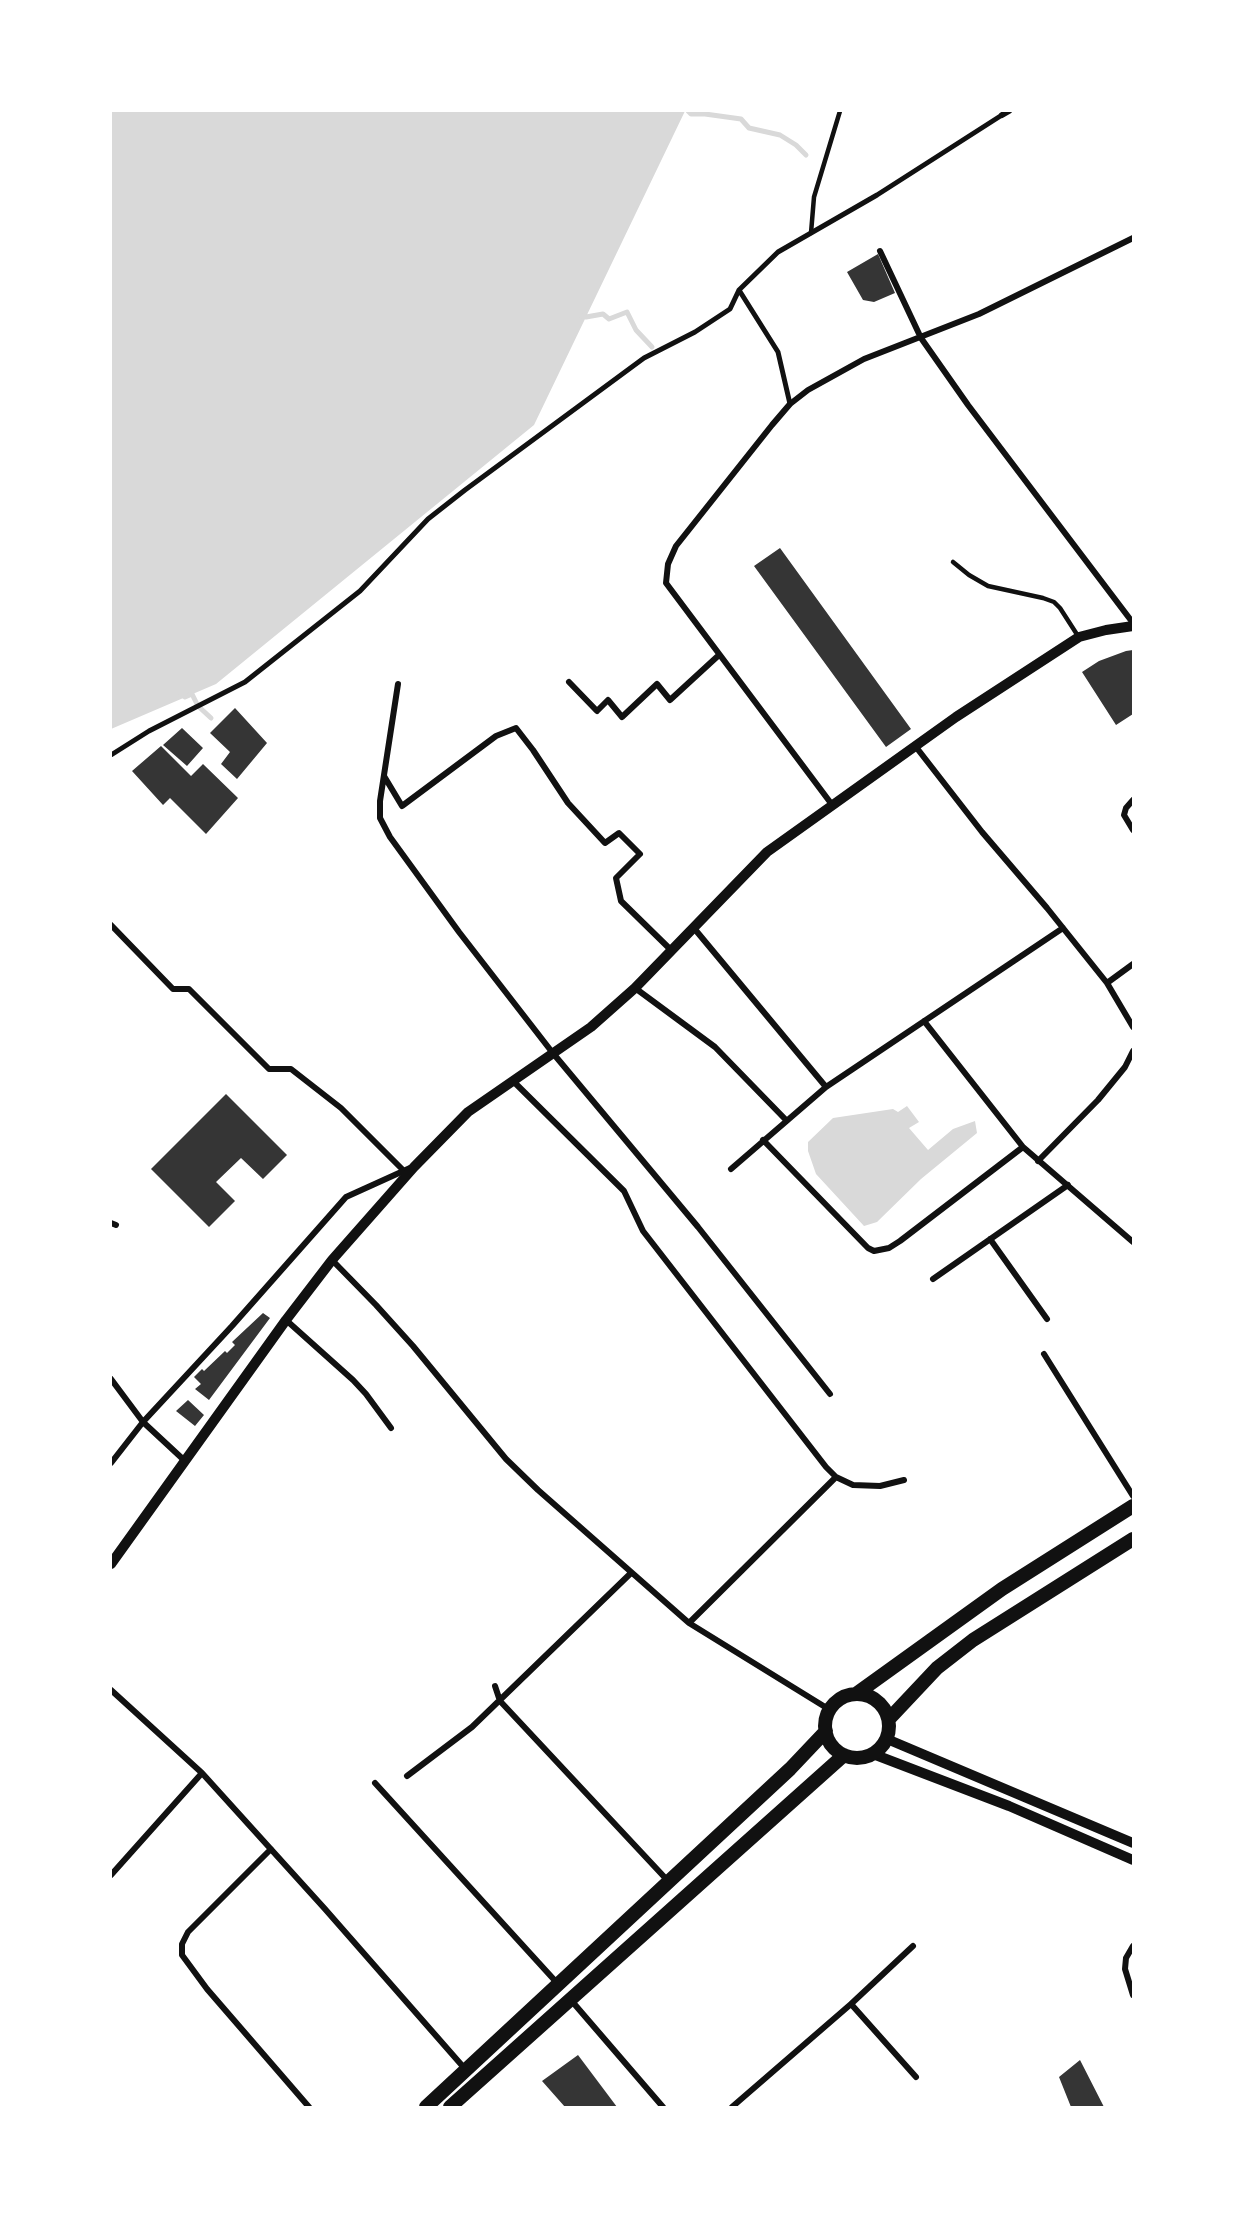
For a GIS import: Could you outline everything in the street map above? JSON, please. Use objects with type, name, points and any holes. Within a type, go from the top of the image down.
[{"type":"main road","points":[[856,1694],[1002,1589],[1133,1506]]},
{"type":"main road","points":[[889,1719],[937,1668],[973,1640],[1133,1539]]},
{"type":"main road","points":[[856,1694],[867,1695],[877,1701],[889,1719],[890,1729],[882,1748],[864,1758],[844,1755],[829,1741],[826,1720],[830,1710],[846,1696],[856,1694]]},
{"type":"main road","points":[[426,2107],[790,1769],[826,1731]]},
{"type":"main road","points":[[450,2107],[844,1755]]},
{"type":"street","points":[[111,755],[150,731],[245,682],[360,591],[428,519],[644,358],[694,332],[730,309],[739,290],[778,252],[877,195],[1009,111]]},
{"type":"street","points":[[833,806],[666,584],[668,564],[676,546],[790,404],[808,390],[864,359],[990,309],[1133,238]]},
{"type":"street","points":[[111,1564],[286,1320],[332,1260],[409,1169],[468,1112],[591,1027],[635,988],[766,852],[956,717],[1079,638],[1133,625],[968,405],[921,338],[880,251]]},
{"type":"street","points":[[739,290],[778,352],[790,404]]},
{"type":"street","points":[[569,682],[597,711],[608,700],[622,717],[657,684],[670,700],[719,655]]},
{"type":"street","points":[[398,684],[380,818],[390,837],[459,932],[552,1052],[698,1227],[830,1394]]},
{"type":"street","points":[[384,776],[402,806],[496,736],[516,728],[568,804],[605,843],[619,833],[640,854],[616,878],[621,901],[671,950]]},
{"type":"street","points":[[916,747],[988,839],[1107,983],[1133,1027]]},
{"type":"street","points":[[1133,800],[1126,808],[1124,815],[1133,830]]},
{"type":"street","points":[[111,925],[173,989],[189,989],[269,1069],[291,1068],[341,1108],[409,1169]]},
{"type":"street","points":[[693,927],[826,1087]]},
{"type":"street","points":[[731,1169],[826,1087],[1063,928]]},
{"type":"street","points":[[1107,983],[1133,964]]},
{"type":"street","points":[[635,988],[715,1047],[786,1120]]},
{"type":"street","points":[[924,1021],[1023,1147],[1133,1242]]},
{"type":"street","points":[[1038,1161],[1098,1100],[1125,1067],[1133,1051]]},
{"type":"street","points":[[512,1081],[624,1191],[644,1231],[808,1446],[836,1477],[854,1485],[868,1486],[880,1486],[904,1480]]},
{"type":"street","points":[[763,1140],[868,1248],[874,1251],[889,1248],[900,1241],[1023,1147]]},
{"type":"street","points":[[111,1463],[142,1422],[232,1326],[346,1197],[409,1169]]},
{"type":"street","points":[[933,1279],[1068,1185]]},
{"type":"street","points":[[990,1239],[1047,1319]]},
{"type":"street","points":[[332,1260],[413,1346],[506,1459],[631,1573],[689,1623],[830,1710]]},
{"type":"street","points":[[286,1320],[353,1380],[391,1428]]},
{"type":"street","points":[[1044,1354],[1133,1496]]},
{"type":"street","points":[[111,1379],[142,1422],[185,1461]]},
{"type":"street","points":[[689,1623],[836,1477]]},
{"type":"street","points":[[407,1776],[472,1727],[631,1573]]},
{"type":"street","points":[[495,1686],[500,1701],[669,1882]]},
{"type":"street","points":[[111,1690],[202,1773],[466,2071]]},
{"type":"street","points":[[887,1739],[1133,1843]]},
{"type":"street","points":[[873,1754],[1009,1806],[1133,1860]]},
{"type":"street","points":[[111,1875],[202,1773]]},
{"type":"street","points":[[375,1783],[558,1983]]},
{"type":"street","points":[[271,1849],[188,1932],[182,1944],[182,1955],[207,1989],[309,2107]]},
{"type":"street","points":[[732,2107],[851,2004],[913,1946]]},
{"type":"street","points":[[1133,1946],[1126,1958],[1125,1969],[1133,1995]]},
{"type":"street","points":[[570,1999],[663,2107]]},
{"type":"street","points":[[851,2004],[916,2076]]},
{"type":"lane","points":[[811,233],[814,197],[840,111]]},
{"type":"lane","points":[[952,562],[988,586],[1054,602],[1079,638]]},
{"type":"shaded area","points":[[111,111],[685,111],[534,425],[216,684],[111,729]]},
{"type":"shaded area","points":[[907,1106],[919,1122],[909,1128],[928,1150],[953,1129],[975,1121],[977,1133],[921,1179],[877,1222],[864,1226],[816,1174],[808,1151],[808,1142],[833,1118],[893,1109],[898,1112]]},
{"type":"building","points":[[878,254],[895,293],[874,302],[863,300],[847,272]]},
{"type":"building","points":[[780,548],[911,729],[886,747],[754,566]]},
{"type":"building","points":[[1133,650],[1133,714],[1116,725],[1082,672],[1099,661]]},
{"type":"building","points":[[235,708],[267,743],[237,779],[221,764],[230,752],[210,733]]},
{"type":"building","points":[[182,728],[203,748],[187,766],[163,745]]},
{"type":"building","points":[[161,746],[191,776],[203,764],[238,798],[206,834],[170,798],[163,805],[132,771]]},
{"type":"building","points":[[226,1094],[287,1155],[263,1179],[241,1158],[216,1182],[235,1201],[209,1227],[151,1169]]},
{"type":"building","points":[[263,1313],[270,1318],[209,1400],[195,1389],[201,1384],[194,1377],[202,1369],[204,1371],[225,1351],[227,1353],[235,1345],[232,1342]]},
{"type":"building","points":[[188,1400],[204,1415],[195,1426],[176,1411]]},
{"type":"building","points":[[578,2055],[617,2107],[565,2107],[542,2081]]},
{"type":"building","points":[[1080,2060],[1104,2107],[1071,2107],[1059,2077]]},
{"type":"waterway","points":[[688,111],[691,114],[741,119],[749,128],[780,135],[796,145],[806,155]]},
{"type":"waterway","points":[[582,316],[603,314],[609,319],[627,312],[636,330],[652,347]]},
{"type":"waterway","points":[[180,693],[185,697],[192,694],[198,706],[211,718]]}]
